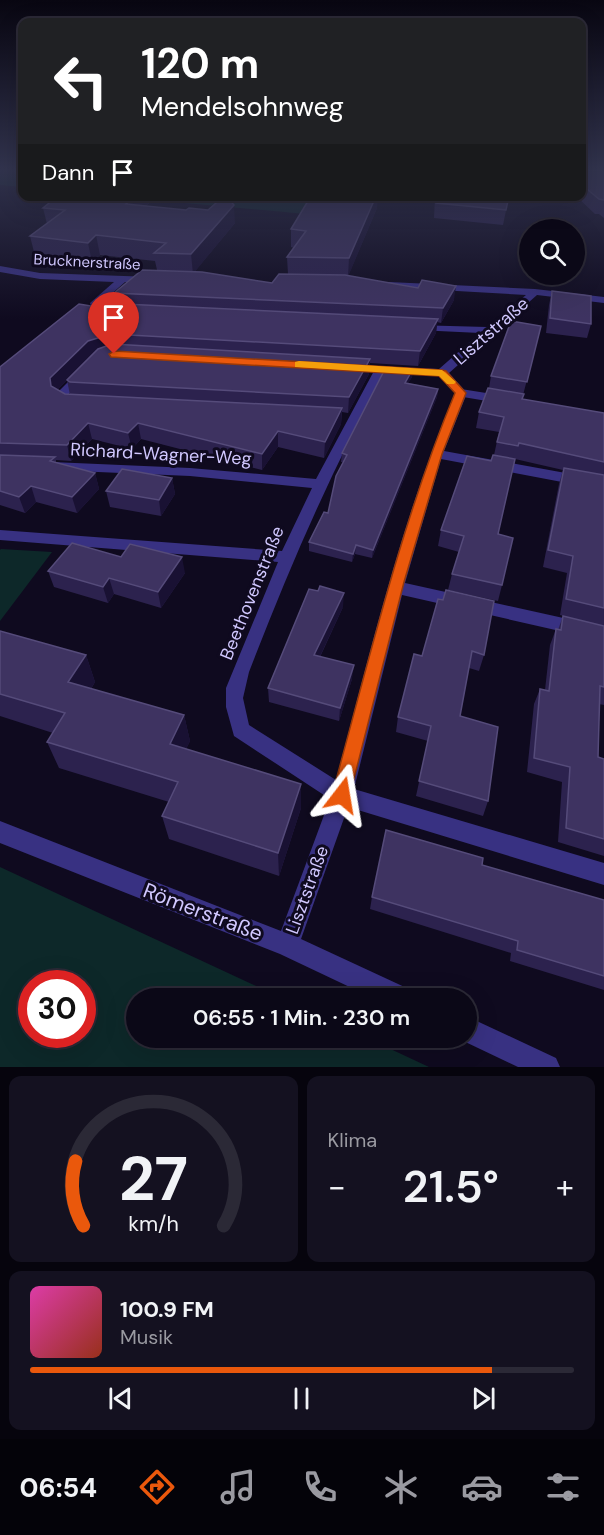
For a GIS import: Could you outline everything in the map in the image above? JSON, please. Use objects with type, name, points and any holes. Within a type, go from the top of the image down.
[{"type":"street","name":"Brucknerstraße","points":[[0,269],[40,276],[158,280]]},
{"type":"street","points":[[121,313],[98,312],[95,303],[123,279]]},
{"type":"street","points":[[382,285],[535,292],[604,300]]},
{"type":"street","name":"Lisztstraße","points":[[287,945],[342,795],[395,587],[436,454],[461,393],[442,373],[535,292]]},
{"type":"street","points":[[406,326],[489,330]]},
{"type":"street","points":[[75,404],[60,396],[89,367]]},
{"type":"street","name":"Beethovenstraße","points":[[442,373],[375,369],[346,418],[286,557],[233,693],[241,730],[342,795],[604,874]]},
{"type":"street","points":[[461,393],[516,402]]},
{"type":"street","points":[[436,454],[604,485]]},
{"type":"street","name":"Richard-Wagner-Weg","points":[[36,465],[190,472],[319,484]]},
{"type":"street","points":[[0,535],[286,557]]},
{"type":"street","points":[[395,587],[604,634]]},
{"type":"street","name":"Römerstraße","points":[[0,832],[287,945],[379,988]]},
{"type":"street","points":[[477,1034],[548,1067]]},
{"type":"green space","points":[[0,550],[52,552],[0,621]]},
{"type":"green space","points":[[0,867],[260,988],[126,988],[126,1048],[388,1048],[429,1067],[0,1067]]},
{"type":"building","points":[[52,220],[221,220],[191,254],[154,253],[166,243],[96,235],[88,243],[30,236]]},
{"type":"building","points":[[297,220],[366,220],[349,258],[287,257],[306,231],[291,229]]},
{"type":"building","points":[[142,270],[202,272],[272,283],[279,274],[345,275],[418,288],[422,280],[456,286],[443,308],[114,293]]},
{"type":"building","points":[[552,291],[591,296],[591,324],[550,318]]},
{"type":"building","points":[[102,303],[438,319],[420,351],[111,334],[88,341],[50,378],[51,386],[65,394],[342,408],[325,442],[278,431],[262,454],[138,423],[128,433],[88,423],[67,445],[0,443],[0,367],[79,304],[97,307]]},
{"type":"building","points":[[511,321],[541,326],[527,382],[491,376]]},
{"type":"building","points":[[112,344],[370,359],[349,397],[70,382],[67,380],[98,349]]},
{"type":"building","points":[[386,367],[413,369],[405,383],[438,389],[373,550],[356,545],[353,554],[309,542],[324,512],[328,513],[336,476],[347,455],[342,453]]},
{"type":"building","points":[[488,388],[524,394],[522,399],[604,413],[604,462],[519,443],[518,446],[497,442],[504,417],[479,412]]},
{"type":"building","points":[[0,455],[55,457],[50,461],[95,473],[72,497],[31,486],[19,497],[0,491]]},
{"type":"building","points":[[493,455],[515,459],[498,534],[513,538],[502,585],[452,574],[464,536],[441,530],[467,456],[491,461]]},
{"type":"building","points":[[564,468],[604,475],[604,608],[566,599],[573,556],[548,550]]},
{"type":"building","points":[[122,469],[172,478],[159,500],[106,491]]},
{"type":"building","points":[[72,543],[121,557],[130,544],[182,557],[158,592],[109,578],[103,587],[48,571]]},
{"type":"building","points":[[320,586],[344,593],[314,655],[354,665],[340,708],[268,688],[309,589],[318,591]]},
{"type":"building","points":[[446,590],[494,601],[484,655],[472,651],[460,716],[498,727],[488,801],[419,781],[431,726],[398,717],[414,654],[422,656],[438,599],[443,600]]},
{"type":"building","points":[[563,616],[604,626],[604,687],[600,686],[598,757],[604,759],[604,839],[566,828],[570,767],[534,758],[540,689],[549,691],[556,629],[561,630]]},
{"type":"building","points":[[0,631],[86,655],[68,682],[184,715],[170,744],[301,784],[278,853],[162,816],[178,782],[47,742],[65,713],[0,694]]},
{"type":"building","points":[[386,830],[483,858],[482,865],[604,900],[604,976],[517,950],[518,941],[372,897]]},
{"type":"slow traffic","points":[[299,364],[442,373],[450,382]]},
{"type":"route","points":[[114,354],[442,373],[461,393],[436,454],[397,582],[342,795]]}]
